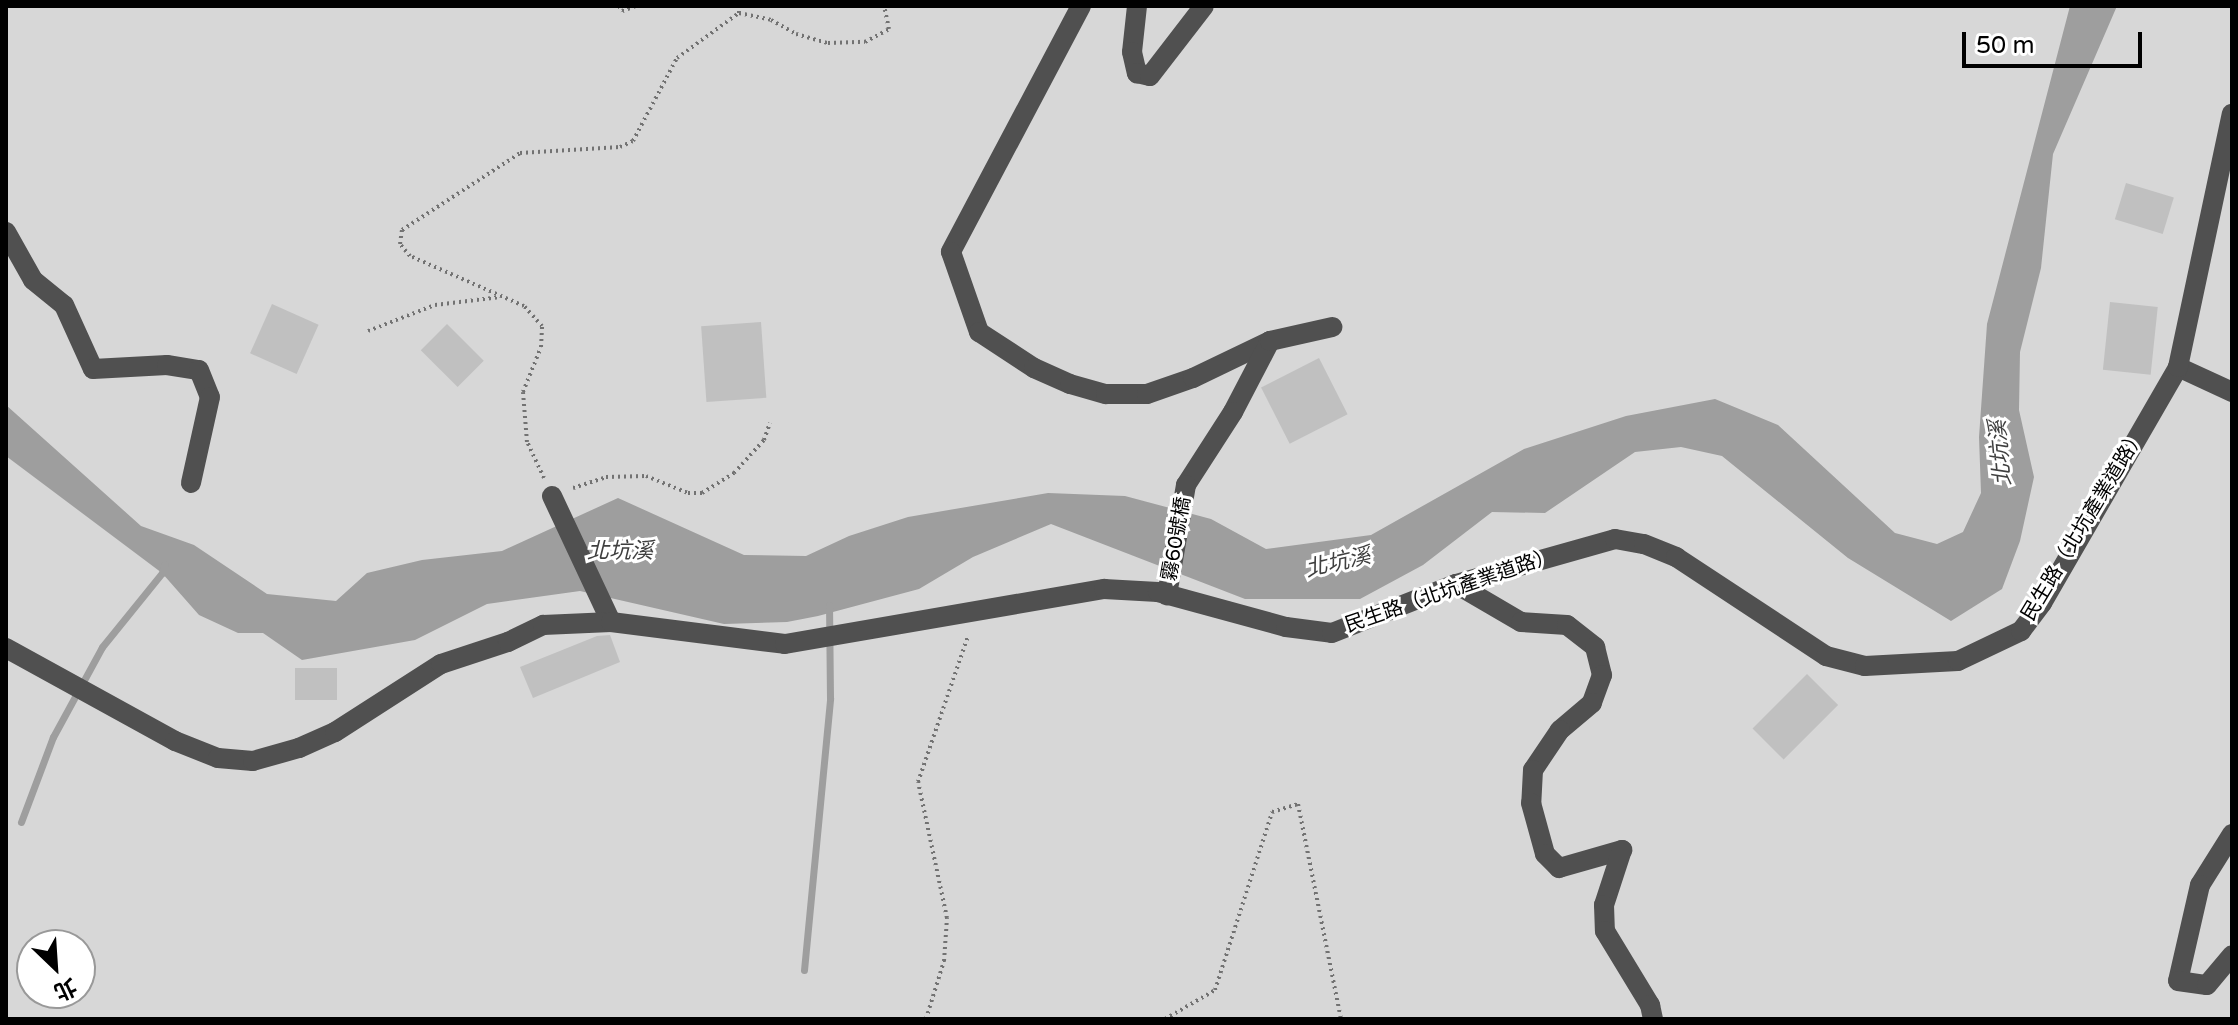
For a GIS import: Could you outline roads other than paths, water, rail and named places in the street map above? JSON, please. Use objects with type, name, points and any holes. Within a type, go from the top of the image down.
[{"type":"street","points":[[1081,6],[951,252],[979,332],[1034,368],[1070,384],[1106,394],[1147,394],[1193,378],[1270,341],[1332,327]]},
{"type":"street","points":[[1137,6],[1132,52],[1137,73],[1150,76],[1204,6]]},
{"type":"street","name":"民生路（北坑產業道路）","points":[[6,648],[175,741],[218,758],[253,761],[299,748],[335,732],[441,664],[508,642],[543,625],[611,622],[785,644],[1104,589],[1167,594],[1286,627],[1332,633],[1456,584],[1615,539],[1644,544],[1676,557],[1826,656],[1865,666],[1958,661],[2021,631],[2042,603],[2178,367],[2232,114]]},
{"type":"street","points":[[6,232],[33,280],[64,305],[93,369],[167,365],[199,370],[210,397],[191,483]]},
{"type":"street","name":"霧60號橋","points":[[1167,594],[1186,485],[1233,412],[1270,341]]},
{"type":"street","points":[[2178,367],[2232,392]]},
{"type":"street","points":[[552,495],[610,620]]},
{"type":"street","points":[[1456,584],[1521,622],[1567,625],[1595,647],[1602,675],[1592,703],[1560,730],[1533,770],[1531,803],[1545,854],[1559,868],[1622,850],[1604,905],[1605,931],[1650,1005],[1653,1019]]},
{"type":"street","points":[[2232,834],[2200,885],[2178,981],[2207,985],[2232,955]]},
{"type":"water","name":"北坑溪","points":[[2070,6],[2117,6],[2053,154],[2041,268],[2020,352],[2019,410],[2034,477],[2020,541],[2002,589],[1951,621],[1848,558],[1722,456],[1681,447],[1635,452],[1545,513],[1492,512],[1423,565],[1360,599],[1245,599],[1051,524],[973,557],[919,589],[787,622],[724,624],[580,591],[487,604],[415,640],[302,660],[263,633],[238,633],[199,615],[162,573],[6,456],[6,405],[141,526],[194,545],[267,594],[336,601],[367,573],[422,560],[502,551],[618,498],[744,555],[806,556],[849,536],[908,517],[1048,493],[1125,496],[1211,519],[1266,549],[1371,535],[1524,449],[1626,416],[1715,399],[1778,425],[1895,533],[1937,544],[1963,532],[1981,493],[1979,437],[1987,324]]},
{"type":"waterway","points":[[21,822],[53,737],[102,647],[162,573],[165,564]]},
{"type":"waterway","points":[[804,970],[830,698],[829,605]]}]
